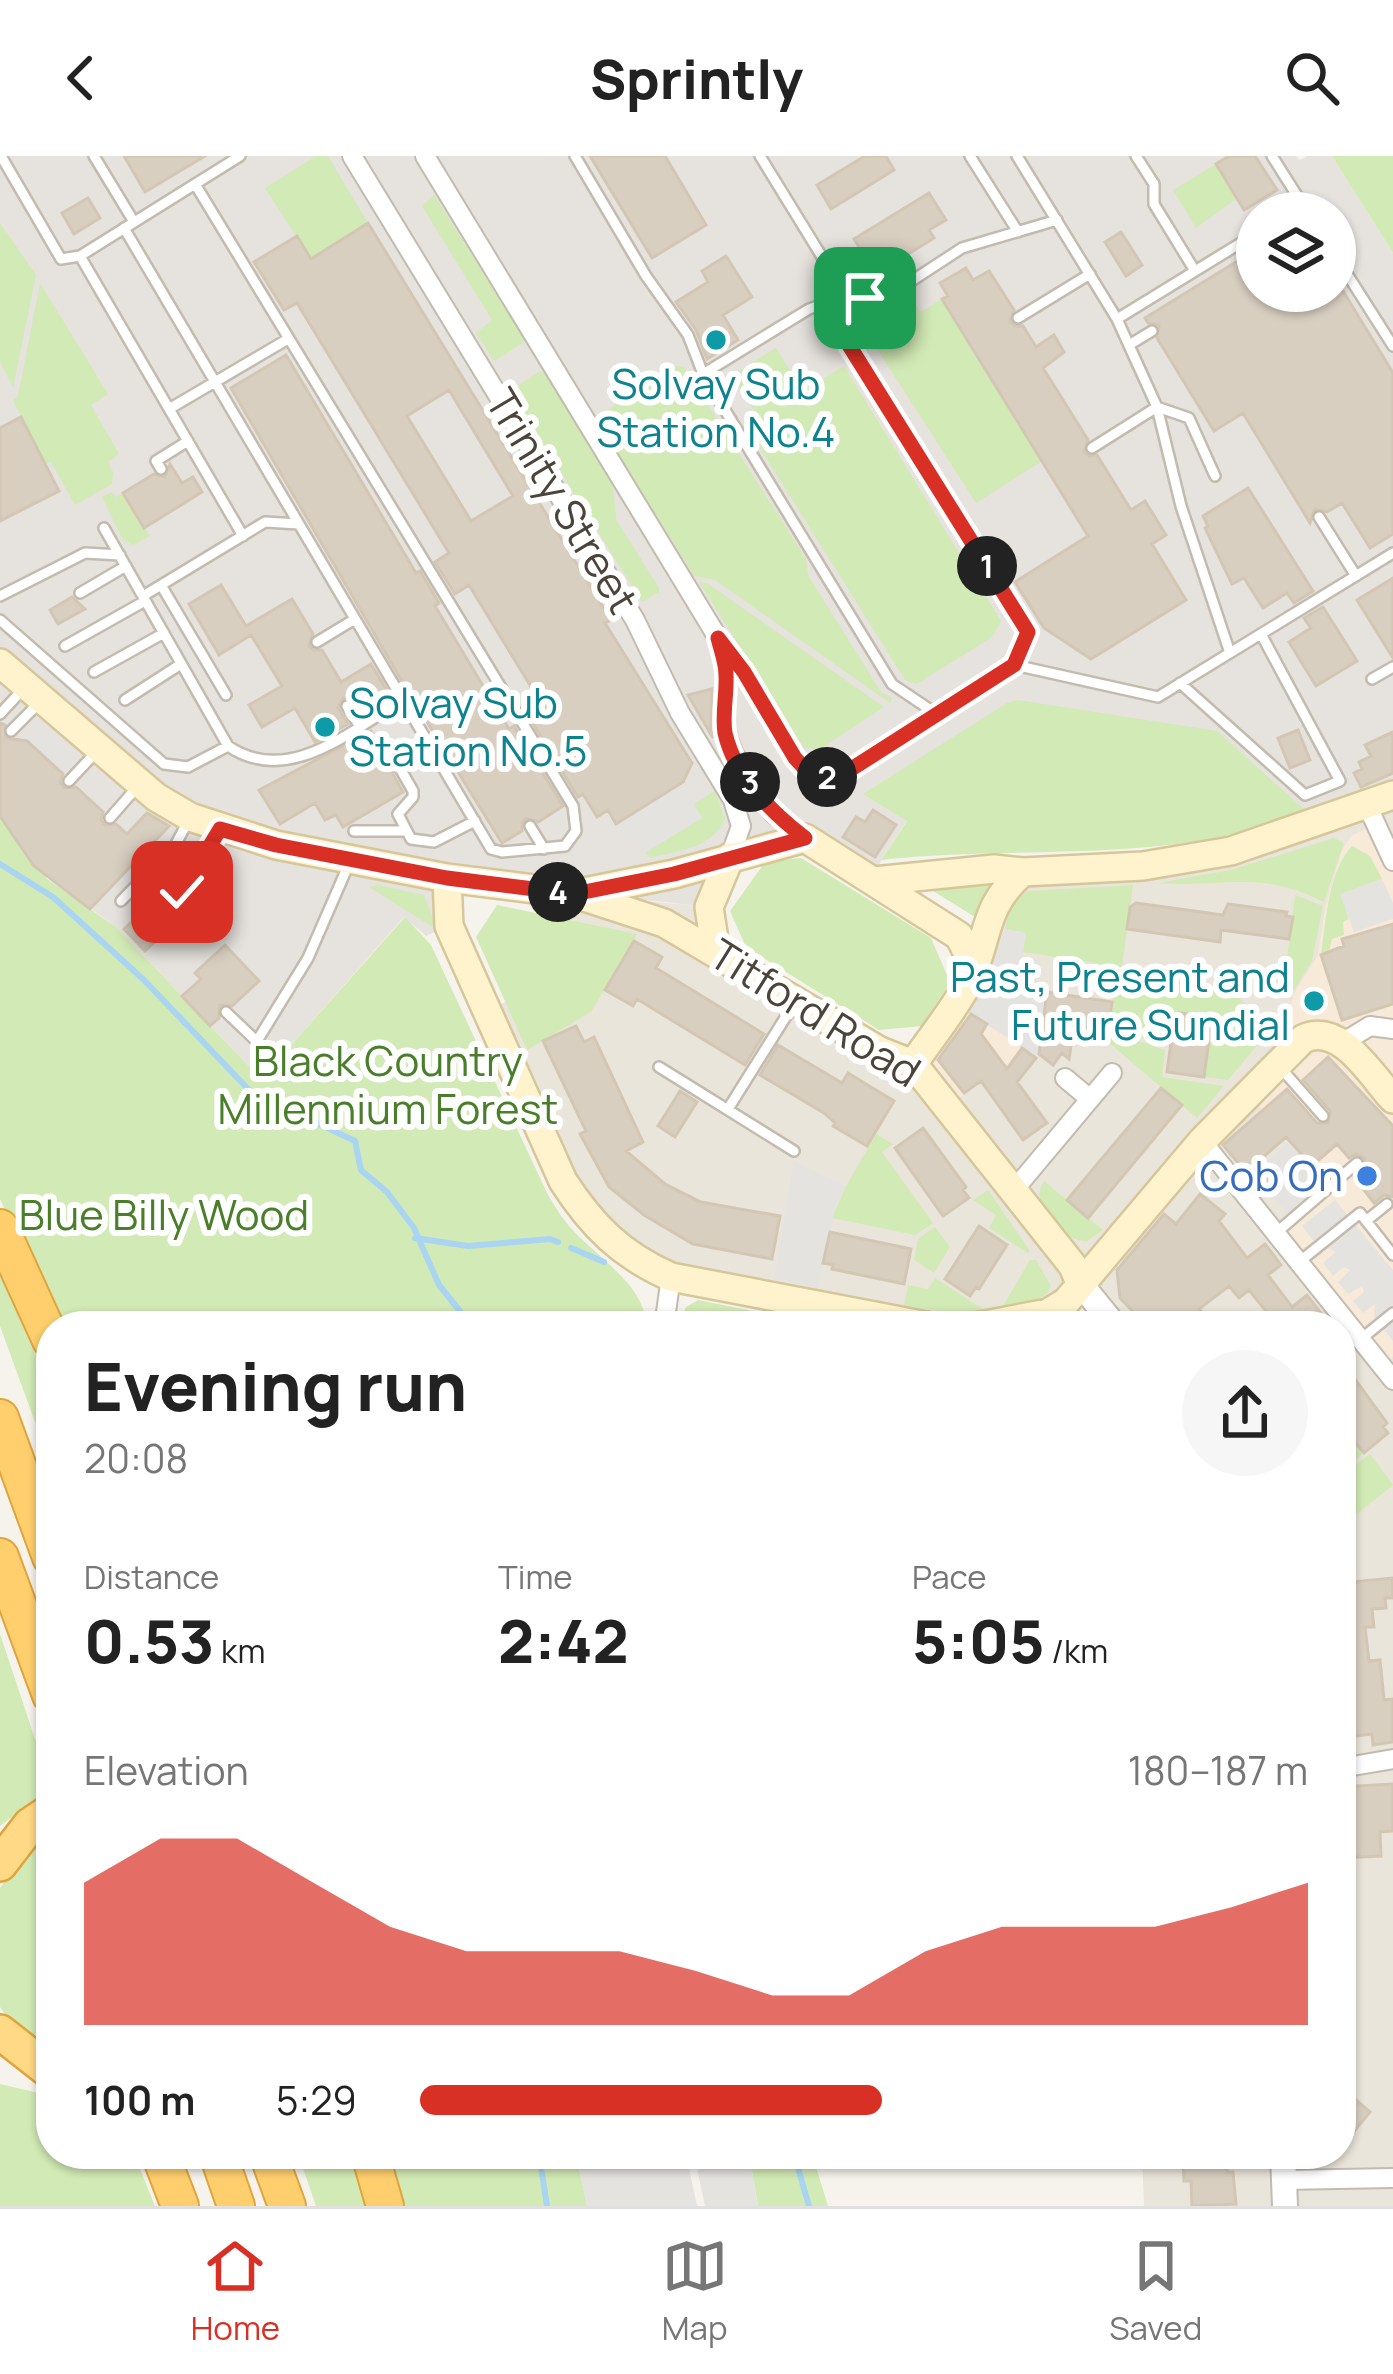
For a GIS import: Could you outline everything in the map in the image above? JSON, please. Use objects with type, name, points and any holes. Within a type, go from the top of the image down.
[{"type":"highway","points":[[0,1228],[38,1311]]},
{"type":"highway","points":[[0,1418],[36,1516]]},
{"type":"highway","points":[[0,1557],[36,1654]]},
{"type":"highway","points":[[0,1864],[36,1821]]},
{"type":"highway","points":[[0,2032],[36,2061]]},
{"type":"highway","points":[[0,2065],[36,2070]]},
{"type":"highway","points":[[166,2169],[180,2206]]},
{"type":"highway","points":[[223,2169],[236,2206]]},
{"type":"highway","points":[[273,2169],[286,2206]]},
{"type":"highway","points":[[374,2169],[385,2206]]},
{"type":"main road","points":[[17,680],[139,784],[190,818],[276,845],[353,845],[447,878],[574,894],[674,874],[805,838]]},
{"type":"main road","points":[[874,881],[994,869],[1143,866],[1231,851],[1380,800]]},
{"type":"main road","name":"Trinity Street","points":[[805,838],[959,936],[974,964]]},
{"type":"main road","name":"Trinity Street","points":[[716,952],[709,907],[730,857]]},
{"type":"main road","points":[[914,1064],[969,981],[983,929],[1006,886],[1023,872]]},
{"type":"main road","points":[[447,878],[449,926],[563,1180],[585,1215],[613,1244],[671,1277],[849,1311]]},
{"type":"main road","name":"Titford Road","points":[[574,894],[664,923],[880,1051],[914,1064],[1073,1266],[1080,1283]]},
{"type":"main road","points":[[1051,1311],[1066,1302],[1202,1141],[1276,1063],[1313,1034],[1332,1036],[1342,1043],[1393,1099]]},
{"type":"street","name":"Trinity Street","points":[[352,156],[635,620],[680,713],[733,800],[741,826],[730,857]]},
{"type":"street","name":"Trinity Street","points":[[425,156],[718,638],[726,670],[724,730],[732,751],[774,814],[805,838]]},
{"type":"street","points":[[1380,800],[1393,861]]},
{"type":"street","points":[[1342,1043],[1370,1027],[1393,1029]]},
{"type":"street","points":[[1014,1190],[1112,1073]]},
{"type":"street","points":[[1065,1078],[1090,1099]]},
{"type":"street","points":[[1202,1141],[1338,1311]]},
{"type":"street","points":[[666,1311],[671,1277]]},
{"type":"street","name":"Titford Road","points":[[1080,1283],[1103,1311]]},
{"type":"street","points":[[1356,1334],[1393,1380]]},
{"type":"street","points":[[1356,1765],[1393,1759]]},
{"type":"street","points":[[1283,2169],[1285,2206]]},
{"type":"street","points":[[1303,2169],[1393,2178]]},
{"type":"lane","points":[[1,156],[4,170],[61,259],[80,256],[239,156]]},
{"type":"lane","points":[[575,156],[688,335],[703,374],[892,684],[935,713]]},
{"type":"lane","points":[[760,156],[847,296]]},
{"type":"lane","points":[[970,156],[1018,232]]},
{"type":"lane","points":[[1017,156],[1118,319],[1157,407],[1180,506],[1230,652]]},
{"type":"lane","points":[[1136,156],[1154,184],[1154,204],[1195,271]]},
{"type":"lane","points":[[1272,156],[1295,192]]},
{"type":"lane","points":[[96,157],[215,383],[491,849],[565,846],[576,831],[573,806],[195,184]]},
{"type":"lane","points":[[596,190],[607,184]]},
{"type":"lane","points":[[703,374],[809,309],[847,296],[881,301],[962,248],[1057,220]]},
{"type":"lane","points":[[625,241],[637,234]]},
{"type":"lane","points":[[1118,319],[1236,246]]},
{"type":"lane","points":[[80,256],[243,536]]},
{"type":"lane","points":[[1018,318],[1090,274]]},
{"type":"lane","points":[[1356,288],[1393,346]]},
{"type":"lane","points":[[718,638],[795,758],[807,771],[823,777],[842,775],[1014,665],[1028,632],[837,326],[847,296]]},
{"type":"lane","points":[[1129,345],[1152,331]]},
{"type":"lane","points":[[170,409],[256,366],[289,339]]},
{"type":"lane","points":[[1093,448],[1157,407]]},
{"type":"lane","points":[[1157,407],[1189,418],[1215,476]]},
{"type":"lane","points":[[161,470],[155,460],[188,441]]},
{"type":"lane","points":[[1319,517],[1356,576]]},
{"type":"lane","points":[[65,646],[265,522],[298,524]]},
{"type":"lane","points":[[104,528],[227,746],[245,759],[291,761],[403,700]]},
{"type":"lane","points":[[0,596],[85,553],[120,555]]},
{"type":"lane","points":[[1014,665],[1158,697],[1393,553]]},
{"type":"lane","points":[[80,593],[126,566]]},
{"type":"lane","points":[[161,585],[226,695]]},
{"type":"lane","points":[[184,623],[196,616]]},
{"type":"lane","points":[[317,642],[355,619]]},
{"type":"lane","points":[[0,620],[164,764],[188,767],[227,746]]},
{"type":"lane","points":[[94,672],[164,633]]},
{"type":"lane","points":[[1180,683],[1305,795],[1340,781],[1261,634]]},
{"type":"lane","points":[[125,700],[182,664]]},
{"type":"lane","points":[[1372,679],[1393,667]]},
{"type":"lane","points":[[0,714],[17,680]]},
{"type":"lane","points":[[11,731],[17,680]]},
{"type":"lane","points":[[347,706],[359,725]]},
{"type":"lane","points":[[382,749],[388,749],[413,791],[398,814],[418,842],[434,842],[475,821]]},
{"type":"lane","points":[[70,781],[98,750]]},
{"type":"lane","points":[[110,818],[139,784]]},
{"type":"lane","points":[[121,901],[176,844],[190,818]]},
{"type":"lane","points":[[530,826],[544,849]]},
{"type":"lane","points":[[151,923],[182,892],[220,829]]},
{"type":"lane","points":[[257,1041],[308,958],[353,845],[406,831]]},
{"type":"lane","points":[[728,1109],[795,1001]]},
{"type":"lane","points":[[226,1012],[271,1055]]},
{"type":"lane","points":[[1276,1063],[1324,1116]]},
{"type":"lane","points":[[659,1067],[794,1151]]},
{"type":"lane","points":[[1276,1233],[1358,1162]]},
{"type":"lane","points":[[1366,1221],[1387,1204]]},
{"type":"lane","points":[[1299,1262],[1360,1214],[1393,1255]]},
{"type":"lane","points":[[1360,1339],[1393,1313]]},
{"type":"shaded area","points":[[0,156],[1296,156],[1300,160],[1332,156],[1355,192],[1236,192],[1236,312],[1356,312],[1356,194],[1393,253],[1393,795],[1285,820],[913,811],[881,860],[874,881],[804,838],[731,857],[709,907],[447,878],[449,926],[426,936],[404,917],[261,1079],[116,927],[34,866],[0,816]]},
{"type":"shaded area","points":[[41,726],[79,762],[65,777],[27,741]]},
{"type":"shaded area","points":[[681,783],[702,818],[646,852],[636,835],[626,840],[616,824]]},
{"type":"shaded area","points":[[1393,795],[1393,861],[1326,905],[1318,956],[1294,994],[1303,1039],[1247,1092],[1327,1183],[1273,1228],[1339,1311],[1192,1311],[1206,1295],[1105,1255],[1171,1311],[1102,1311],[1080,1284],[1066,1302],[1034,1311],[849,1311],[671,1277],[585,1215],[487,1012],[507,1001],[574,894],[709,907],[717,952],[949,1105],[1003,1065],[985,985],[969,981],[1006,886],[1143,866]]},
{"type":"shaded area","points":[[1376,825],[1393,861],[1393,1356],[1382,1366],[1356,1333],[1356,1311],[1338,1311],[1273,1229],[1326,1183],[1247,1092],[1303,1039],[1286,1018],[1294,994],[1318,956],[1326,905],[1342,850],[1352,835]]},
{"type":"shaded area","points":[[1382,879],[1393,903],[1393,919],[1354,932],[1340,894]]},
{"type":"shaded area","points":[[1005,929],[1026,933],[1022,957],[1039,961],[1035,987],[988,979]]},
{"type":"shaded area","points":[[969,981],[1046,995],[1039,1054],[1003,1065],[949,1105],[913,1064]]},
{"type":"shaded area","points":[[985,985],[1046,995],[1039,1054],[1023,1059],[1027,1051],[968,1012]]},
{"type":"shaded area","points":[[1290,1141],[1327,1183],[1289,1215],[1266,1189],[1281,1175],[1268,1160]]},
{"type":"shaded area","points":[[794,1161],[846,1186],[835,1209],[818,1288],[774,1279]]},
{"type":"shaded area","points":[[1335,1200],[1393,1270],[1393,1341],[1374,1317],[1375,1304],[1363,1313],[1353,1301],[1364,1292],[1362,1286],[1348,1294],[1338,1282],[1350,1270],[1344,1267],[1333,1276],[1323,1263],[1335,1252],[1329,1248],[1322,1252],[1302,1226]]},
{"type":"shaded area","points":[[1356,1332],[1382,1365],[1393,1356],[1393,2206],[1144,2206],[1143,2169],[1356,2169]]},
{"type":"shaded area","points":[[579,2169],[689,2169],[697,2206],[587,2206]]},
{"type":"shaded area","points":[[697,2169],[752,2169],[758,2206],[705,2206]]},
{"type":"green space","points":[[316,156],[328,156],[368,223],[311,259],[265,188]]},
{"type":"green space","points":[[1332,156],[1393,156],[1393,253],[1356,192]]},
{"type":"green space","points":[[1216,164],[1236,199],[1196,228],[1173,190]]},
{"type":"green space","points":[[434,195],[526,341],[494,361],[476,333],[492,320],[422,206]]},
{"type":"green space","points":[[0,223],[36,275],[13,388],[0,362]]},
{"type":"green space","points":[[40,283],[108,394],[91,405],[119,454],[108,462],[112,484],[75,505],[51,462],[45,464],[13,400],[18,396]]},
{"type":"green space","points":[[911,297],[921,312],[942,299],[1042,461],[976,503],[863,327]]},
{"type":"green space","points":[[776,348],[803,391],[844,366],[1001,621],[992,637],[917,684],[905,680],[743,421],[755,412],[732,375]]},
{"type":"green space","points":[[677,366],[684,367],[806,559],[808,575],[881,692],[892,698],[890,703],[715,580],[694,576],[599,422],[602,413]]},
{"type":"green space","points":[[540,371],[613,484],[616,519],[659,588],[642,602],[510,391]]},
{"type":"green space","points":[[112,492],[116,497],[123,493],[150,536],[133,545],[123,540],[102,497]]},
{"type":"green space","points":[[699,582],[707,583],[884,707],[820,749],[804,748]]},
{"type":"green space","points":[[1018,700],[1217,731],[1306,811],[1255,829],[1150,847],[881,860],[907,821],[863,794]]},
{"type":"green space","points":[[715,791],[725,819],[719,829],[693,847],[650,858],[646,852],[702,818],[694,804]]},
{"type":"green space","points":[[0,816],[47,879],[116,927],[261,1079],[405,917],[431,945],[548,1195],[570,1227],[629,1284],[644,1311],[52,1311],[0,1199]]},
{"type":"green space","points":[[1334,838],[1344,843],[1324,902],[1261,883],[1158,883],[1231,870]]},
{"type":"green space","points":[[1352,846],[1370,856],[1382,879],[1341,894],[1349,919],[1343,922],[1344,935],[1332,939],[1329,952],[1321,955],[1333,883]]},
{"type":"green space","points":[[801,858],[931,938],[950,982],[922,1026],[879,1030],[746,947],[730,911],[765,862]]},
{"type":"green space","points":[[1000,878],[975,917],[925,886]]},
{"type":"green space","points":[[1133,885],[1122,967],[1023,952],[1026,933],[1005,929],[1012,902],[1027,891]]},
{"type":"green space","points":[[369,887],[424,895],[435,924],[431,926]]},
{"type":"green space","points":[[1295,895],[1323,906],[1312,961],[1294,990],[1283,989]]},
{"type":"green space","points":[[497,905],[637,934],[591,1012],[527,1050],[476,937]]},
{"type":"green space","points":[[1116,971],[1227,988],[1269,1025],[1270,1030],[1228,1080],[1204,1077],[1211,1017],[1180,1013],[1179,1021],[1170,1020],[1166,1046],[1115,1029],[1115,1033],[1165,1050],[1162,1077],[1224,1086],[1197,1118],[1107,1041]]},
{"type":"green space","points":[[876,1134],[893,1144],[882,1152],[933,1223],[915,1235],[832,1218]]},
{"type":"green space","points":[[1044,1181],[1103,1230],[1087,1241],[1057,1229],[1040,1201]]},
{"type":"green space","points":[[988,1190],[1028,1253],[989,1228],[996,1215],[973,1200]]},
{"type":"green space","points":[[935,1227],[950,1247],[934,1273],[914,1260],[918,1239]]},
{"type":"green space","points":[[0,1252],[36,1334],[36,1425],[0,1326]]},
{"type":"green space","points":[[1030,1260],[1036,1260],[1051,1286],[1031,1302],[1003,1306]]},
{"type":"green space","points":[[935,1278],[986,1311],[904,1305],[908,1285],[928,1289]]},
{"type":"green space","points":[[698,1300],[753,1311],[684,1311]]},
{"type":"green space","points":[[1370,1454],[1393,1485],[1357,1514],[1356,1464]]},
{"type":"green space","points":[[0,1634],[36,1742],[36,1798],[0,1826]]},
{"type":"green space","points":[[36,1848],[36,2042],[0,2007],[0,1888]]},
{"type":"green space","points":[[0,2084],[36,2092],[36,2169],[140,2169],[155,2206],[0,2206]]},
{"type":"green space","points":[[303,2169],[363,2169],[373,2206],[316,2206]]},
{"type":"green space","points":[[388,2169],[579,2169],[587,2206],[399,2206]]},
{"type":"green space","points":[[752,2169],[817,2169],[828,2206],[758,2206]]},
{"type":"building","points":[[124,156],[205,156],[145,192]]},
{"type":"building","points":[[590,156],[665,156],[706,225],[652,258]]},
{"type":"building","points":[[865,156],[886,156],[894,170],[831,209],[817,185]]},
{"type":"building","points":[[1229,156],[1255,156],[1277,190],[1236,192],[1236,197],[1216,164]]},
{"type":"building","points":[[929,193],[946,220],[929,230],[934,238],[876,274],[854,239]]},
{"type":"building","points":[[88,198],[100,218],[74,234],[62,213]]},
{"type":"building","points":[[368,223],[611,620],[605,623],[692,763],[683,782],[616,824],[608,810],[597,817],[583,794],[578,797],[529,717],[543,708],[536,695],[469,585],[455,594],[435,562],[449,553],[297,303],[284,310],[254,262],[297,236],[311,259]],"holes":[[[449,390],[513,496],[471,521],[407,416]]]},
{"type":"building","points":[[1121,232],[1142,265],[1126,276],[1105,242]]},
{"type":"building","points":[[726,256],[752,297],[723,315],[738,340],[707,359],[696,330],[676,302],[708,282],[702,271]]},
{"type":"building","points":[[1236,262],[1236,312],[1356,312],[1393,373],[1393,534],[1370,548],[1342,503],[1327,512],[1315,509],[1310,523],[1243,413],[1214,431],[1157,338],[1159,325],[1145,318]]},
{"type":"building","points":[[966,268],[973,280],[989,271],[1014,310],[1010,322],[1023,326],[1036,347],[1054,335],[1064,352],[1043,368],[1088,440],[1084,452],[1097,455],[1131,510],[1145,501],[1166,535],[1152,544],[1186,600],[1091,659],[1044,628],[1015,582],[1088,536],[942,299],[948,296],[940,283]]},
{"type":"building","points":[[286,355],[416,573],[420,571],[439,603],[435,606],[509,729],[514,726],[563,806],[538,822],[526,818],[522,831],[502,843],[231,388]]},
{"type":"building","points":[[21,417],[59,491],[0,521],[0,428]]},
{"type":"building","points":[[170,464],[182,483],[193,477],[202,492],[144,528],[123,493],[154,474],[165,477]]},
{"type":"building","points":[[1248,488],[1313,591],[1294,603],[1287,593],[1263,608],[1244,578],[1232,584],[1205,528],[1203,516]]},
{"type":"building","points":[[1393,578],[1393,658],[1357,600]]},
{"type":"building","points":[[221,585],[246,626],[292,599],[313,634],[309,646],[322,650],[341,682],[371,664],[391,697],[363,714],[352,699],[343,698],[338,708],[348,724],[315,742],[295,708],[262,727],[249,705],[282,686],[251,635],[219,655],[189,604]]},
{"type":"building","points":[[72,597],[85,609],[58,624],[50,610]]},
{"type":"building","points":[[1323,607],[1357,661],[1316,686],[1289,642],[1311,628],[1304,618]]},
{"type":"building","points":[[712,689],[711,730],[713,738],[688,695]]},
{"type":"building","points":[[0,723],[5,725],[6,738],[27,741],[63,774],[64,788],[76,787],[103,812],[105,825],[116,824],[127,834],[147,813],[169,826],[90,909],[34,866],[0,816]]},
{"type":"building","points":[[1298,730],[1310,760],[1290,768],[1278,738]]},
{"type":"building","points":[[371,731],[377,742],[374,752],[384,758],[403,792],[343,827],[336,815],[325,820],[315,803],[280,824],[259,790]]},
{"type":"building","points":[[1393,732],[1393,773],[1361,787],[1354,773],[1362,769],[1359,762],[1371,756],[1365,745]]},
{"type":"building","points":[[873,810],[896,825],[875,857],[843,837],[856,817],[865,822]]},
{"type":"building","points":[[1136,903],[1223,915],[1228,904],[1287,912],[1286,916],[1293,917],[1289,939],[1221,930],[1220,942],[1127,929],[1130,907]]},
{"type":"building","points":[[141,913],[144,929],[162,935],[145,951],[124,929]]},
{"type":"building","points":[[1393,924],[1393,1004],[1342,1020],[1321,955],[1344,946],[1342,939]]},
{"type":"building","points":[[634,941],[662,957],[656,968],[764,1034],[745,1065],[637,999],[633,1006],[605,990]]},
{"type":"building","points":[[225,945],[259,981],[232,1006],[220,1005],[219,1018],[210,1026],[182,996],[201,979],[195,973]]},
{"type":"building","points":[[1047,992],[1112,1002],[1108,1031],[1074,1026],[1069,1059],[1062,1053],[1053,1065],[1039,1054]]},
{"type":"building","points":[[1180,1013],[1212,1017],[1204,1077],[1167,1072],[1174,1020],[1179,1021]]},
{"type":"building","points":[[971,1014],[987,1024],[981,1034],[1007,1069],[1022,1048],[1036,1058],[1017,1082],[1047,1123],[1023,1140],[981,1081],[964,1093],[938,1060]]},
{"type":"building","points":[[576,1026],[584,1042],[594,1037],[643,1142],[626,1151],[665,1184],[701,1202],[780,1216],[772,1259],[693,1244],[609,1187],[580,1134],[586,1131],[543,1041]]},
{"type":"building","points":[[778,1045],[842,1083],[848,1073],[894,1101],[867,1146],[833,1126],[824,1113],[760,1075]]},
{"type":"building","points":[[1328,1057],[1393,1126],[1393,1197],[1384,1195],[1374,1203],[1354,1177],[1365,1167],[1364,1158],[1356,1154],[1349,1158],[1337,1144],[1312,1166],[1286,1137],[1261,1159],[1276,1176],[1261,1190],[1223,1145],[1287,1089],[1317,1123],[1328,1123],[1330,1111],[1303,1080]]},
{"type":"building","points":[[1161,1088],[1182,1105],[1088,1218],[1067,1200]]},
{"type":"building","points":[[680,1091],[697,1102],[675,1137],[658,1126]]},
{"type":"building","points":[[923,1128],[969,1198],[943,1216],[895,1148]]},
{"type":"building","points":[[1200,1194],[1225,1214],[1219,1221],[1247,1258],[1265,1244],[1281,1265],[1268,1275],[1292,1307],[1307,1295],[1319,1311],[1266,1311],[1249,1290],[1239,1298],[1229,1286],[1201,1311],[1133,1311],[1120,1298],[1117,1270],[1164,1214],[1176,1224]]},
{"type":"building","points":[[979,1226],[1007,1245],[970,1296],[945,1279]]},
{"type":"building","points":[[830,1232],[911,1249],[904,1284],[823,1263]]},
{"type":"building","points":[[1356,1381],[1387,1423],[1383,1427],[1388,1433],[1364,1453],[1356,1444]]},
{"type":"building","points":[[1392,1578],[1393,1598],[1385,1598],[1386,1608],[1372,1609],[1374,1627],[1365,1627],[1369,1661],[1380,1660],[1384,1700],[1393,1699],[1393,1742],[1373,1745],[1372,1734],[1356,1736],[1356,1582]]},
{"type":"building","points":[[1393,1784],[1393,1831],[1380,1832],[1381,1856],[1356,1857],[1356,1786]]},
{"type":"building","points":[[1356,2100],[1370,2112],[1356,2129]]},
{"type":"building","points":[[1183,2169],[1227,2169],[1233,2172],[1236,2204],[1192,2206],[1191,2181],[1184,2181]]},
{"type":"waterway","points":[[0,864],[53,897],[144,980],[250,1091],[304,1108],[317,1123],[355,1141],[361,1170],[387,1192],[414,1228],[439,1285],[460,1311]]},
{"type":"waterway","points":[[415,1238],[468,1246],[558,1242]]},
{"type":"waterway","points":[[571,1248],[604,1262]]},
{"type":"waterway","points":[[541,2169],[547,2206]]},
{"type":"waterway","points":[[798,2169],[809,2206]]},
{"type":"place","name":"Solvay Sub Station No.4","points":[[716,340]]},
{"type":"place","name":"Solvay Sub Station No.5","points":[[325,727]]},
{"type":"place","name":"Past, Present and Future Sundial","points":[[1314,1001]]},
{"type":"place","name":"Cob On","points":[[1367,1176]]},
{"type":"route","points":[[182,892],[220,829],[276,845],[447,878],[574,894],[674,874],[805,838],[774,814],[732,751],[724,730],[726,670],[718,638],[795,758],[807,771],[823,777],[842,775],[1014,665],[1028,632],[837,326],[847,296],[865,298]]},
{"type":"park label","name":"Black Country Millennium Forest","points":[[388,1085]]},
{"type":"park label","name":"Blue Billy Wood","points":[[164,1215]]}]
